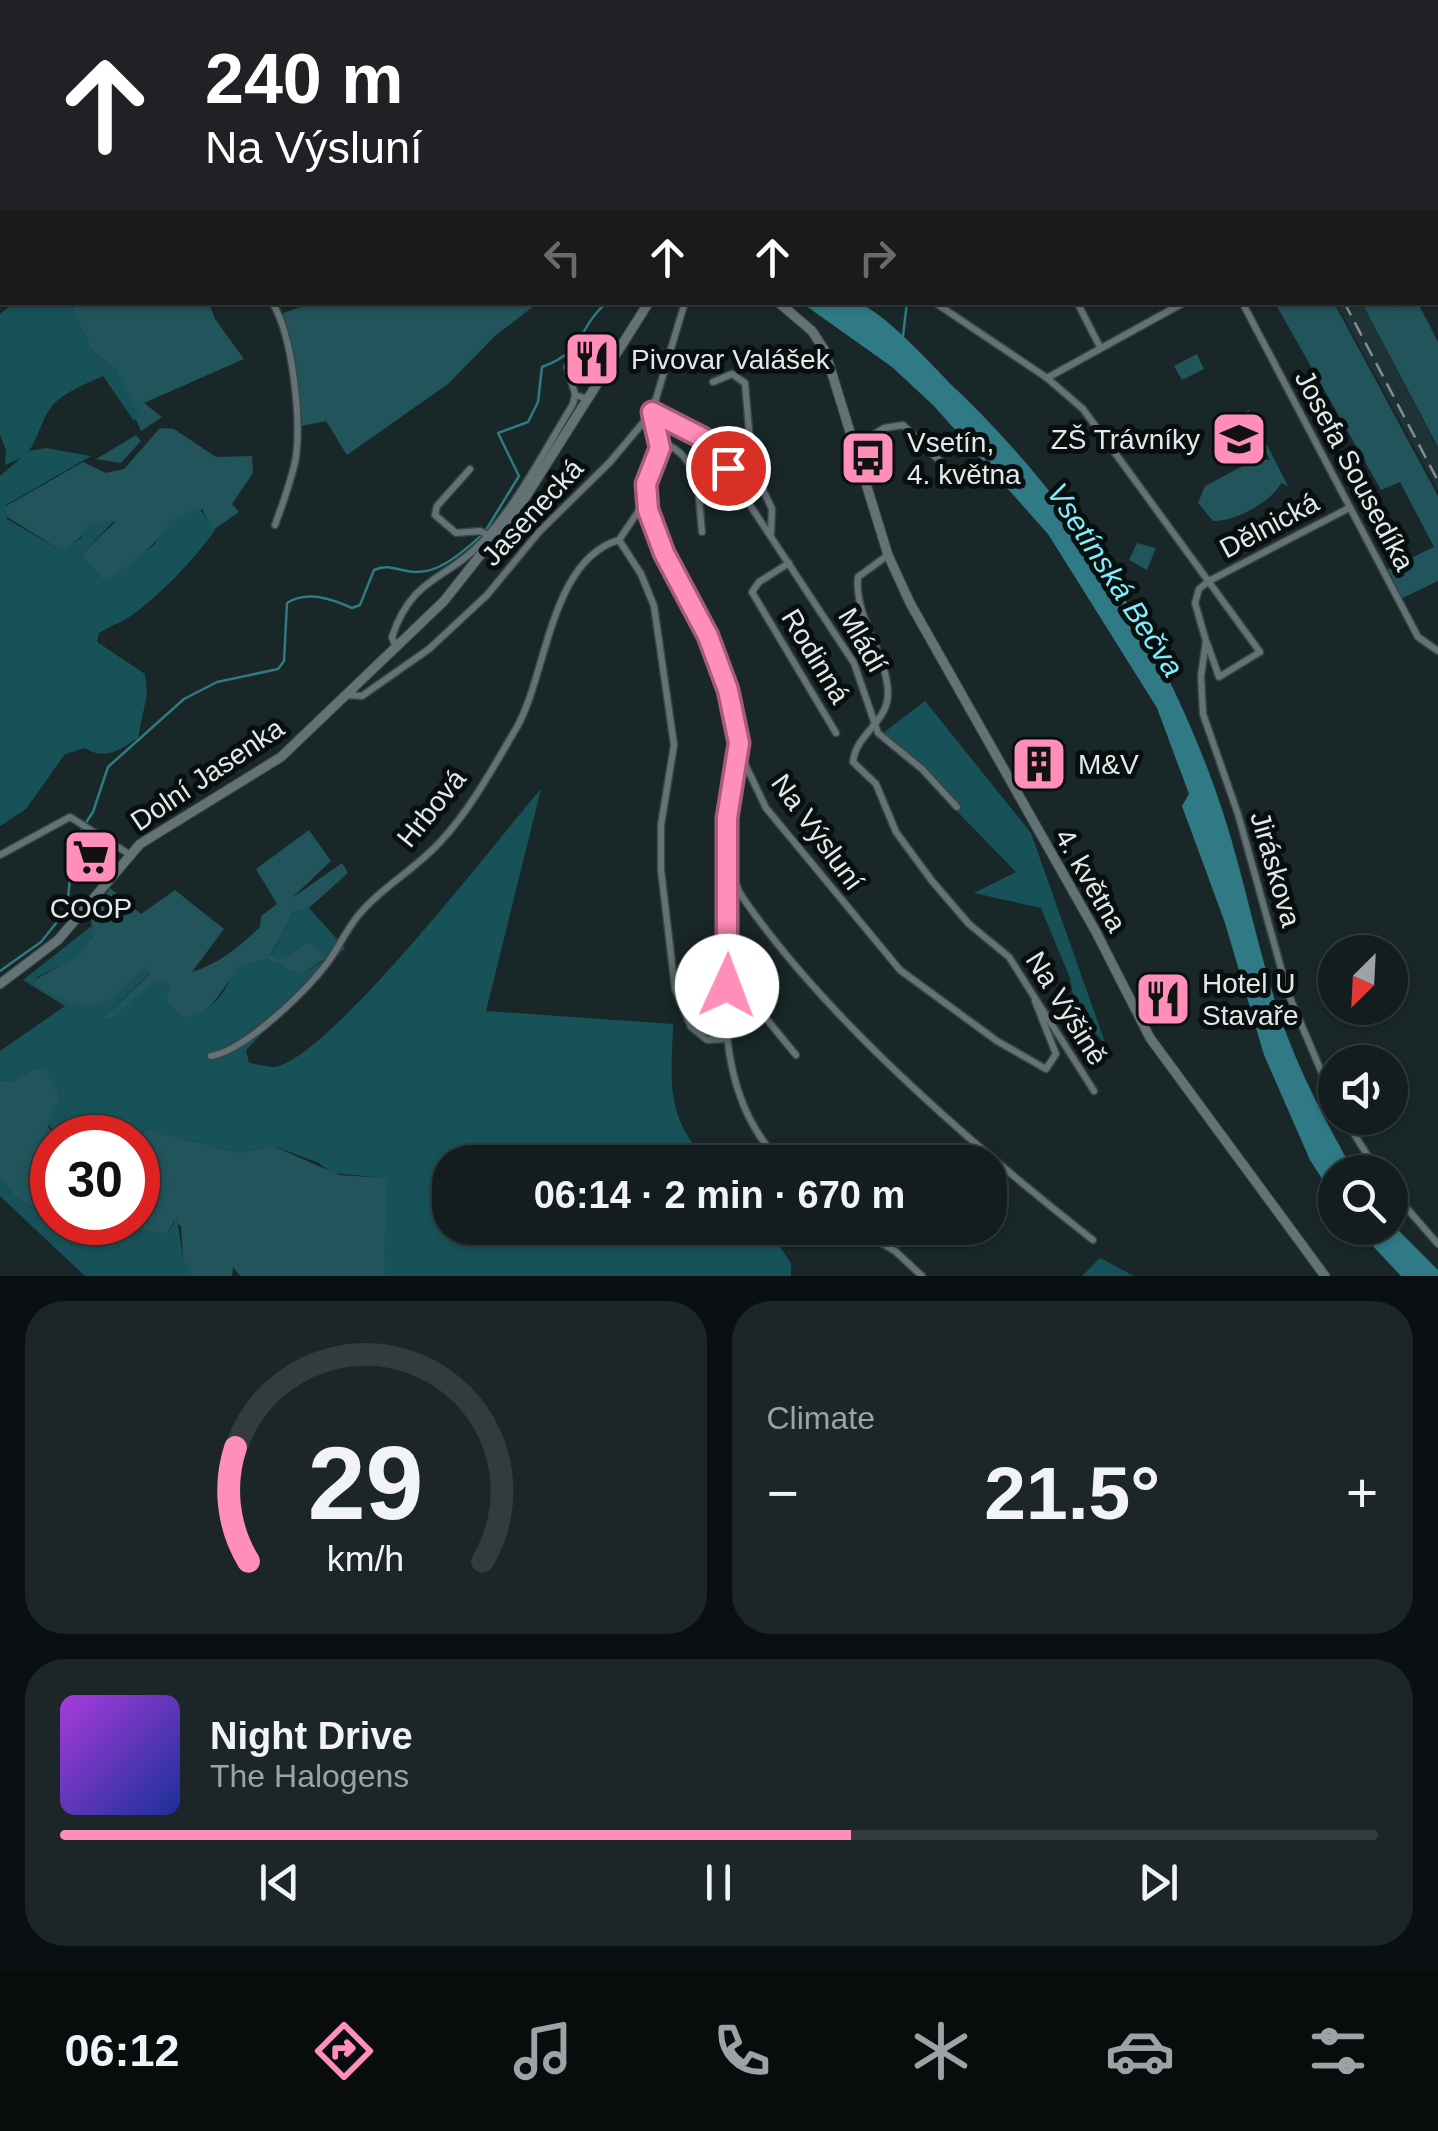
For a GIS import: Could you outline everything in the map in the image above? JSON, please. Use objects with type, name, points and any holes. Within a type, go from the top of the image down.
[{"type":"street","points":[[273,305],[289,356],[296,426],[296,455],[275,525]]},
{"type":"street","name":"Dolní Jasenka","points":[[0,984],[66,932],[129,854],[157,832],[274,762],[396,648],[493,543],[647,305]]},
{"type":"street","name":"Jasenecká","points":[[347,695],[359,698],[368,693],[429,649],[476,606],[652,412],[683,305]]},
{"type":"street","name":"4. května","points":[[782,305],[804,322],[824,350],[888,555],[1150,1038],[1240,1157],[1293,1238],[1326,1276]]},
{"type":"street","points":[[938,305],[1047,378],[1083,409],[1260,652],[1219,677],[1216,670],[1201,676]]},
{"type":"street","points":[[1078,305],[1100,348]]},
{"type":"street","points":[[1047,378],[1179,305]]},
{"type":"street","name":"Josefa Sousedíka","points":[[1244,305],[1418,638],[1438,651]]},
{"type":"street","points":[[567,367],[575,394],[588,399]]},
{"type":"street","name":"Mládí","points":[[713,382],[732,374],[745,383],[752,466],[772,508],[771,534]]},
{"type":"street","name":"Dolní Jasenka","points":[[396,648],[394,632],[416,595],[433,576],[462,560],[485,533],[564,418],[575,394]]},
{"type":"street","points":[[646,500],[659,441],[652,412]]},
{"type":"street","name":"Mládí","points":[[652,412],[703,438],[740,484],[854,663],[874,724],[957,808]]},
{"type":"street","points":[[856,446],[884,428],[903,425],[960,481]]},
{"type":"street","points":[[659,441],[684,453],[690,463],[701,504],[702,532]]},
{"type":"street","points":[[470,469],[434,513],[441,524],[456,533],[485,533]]},
{"type":"street","name":"Hrbová","points":[[211,1056],[224,1054],[284,1008],[326,964],[358,916],[443,839],[525,711],[553,620],[571,586],[589,557],[619,540],[646,500]]},
{"type":"street","name":"Na Výsluní","points":[[646,500],[664,553],[708,636],[728,690],[739,743],[766,808],[882,951],[949,1008],[1032,1064],[1046,1069],[1056,1054],[1034,1001]]},
{"type":"street","name":"Dělnická","points":[[1209,581],[1349,508]]},
{"type":"street","points":[[619,540],[641,574],[654,606],[674,745],[661,825],[674,990],[685,1017],[700,1035],[726,1040]]},
{"type":"street","name":"Na Výšině","points":[[888,555],[862,572],[857,585],[886,682],[886,708],[854,752],[858,769],[876,784],[896,832],[932,881],[969,924],[1001,947],[1094,1091]]},
{"type":"street","name":"Rodinná","points":[[789,563],[758,582],[752,592],[836,733]]},
{"type":"street","name":"Jiráskova","points":[[1209,581],[1199,589],[1195,604],[1216,670]]},
{"type":"street","name":"Jiráskova","points":[[1206,642],[1201,676],[1204,714],[1238,814],[1288,994],[1318,1064]]},
{"type":"street","points":[[739,743],[726,848],[726,1040],[740,1102],[769,1145]]},
{"type":"street","name":"Dolní Jasenka","points":[[0,855],[65,818],[79,819],[129,854]]},
{"type":"street","points":[[726,848],[743,898],[820,991],[994,1163],[1093,1240]]},
{"type":"street","points":[[727,972],[796,1055]]},
{"type":"street","points":[[1408,1210],[1438,1244]]},
{"type":"street","points":[[886,1245],[922,1276]]},
{"type":"shaded area","points":[[12,305],[71,305],[91,350],[115,369],[140,413],[134,421],[103,376],[57,401],[45,416],[29,451],[46,448],[91,456],[6,505],[7,519],[60,550],[81,538],[90,523],[115,520],[81,555],[105,583],[153,546],[169,522],[199,508],[215,530],[157,595],[131,616],[99,633],[97,642],[145,674],[147,694],[138,738],[112,752],[99,754],[85,748],[65,754],[26,809],[0,826],[0,476],[21,458],[5,465],[6,450],[0,435],[0,314]]},
{"type":"shaded area","points":[[71,305],[210,305],[215,319],[244,359],[144,403],[162,417],[141,431],[115,369],[91,350]]},
{"type":"shaded area","points":[[307,305],[535,305],[495,336],[448,384],[347,455],[326,421],[302,426],[295,363],[283,313]]},
{"type":"shaded area","points":[[805,305],[862,305],[908,341],[1039,479],[1076,526],[1140,626],[1168,678],[1215,789],[1275,1001],[1318,1106],[1318,1135],[1334,1135],[1345,1155],[1318,1155],[1318,1172],[1264,1055],[1225,923],[1182,806],[1189,794],[1157,708],[1048,534],[933,405],[892,367]]},
{"type":"shaded area","points":[[1276,305],[1335,305],[1438,496],[1438,581],[1401,599],[1388,569],[1434,547],[1400,482],[1381,490]]},
{"type":"shaded area","points":[[1337,305],[1363,305],[1438,449],[1438,490]]},
{"type":"shaded area","points":[[1363,305],[1419,305],[1438,342],[1438,447]]},
{"type":"shaded area","points":[[1197,354],[1204,369],[1182,380],[1174,366]]},
{"type":"shaded area","points":[[1249,410],[1288,486],[1281,483],[1261,504],[1213,521],[1198,503],[1205,486],[1256,459],[1270,460],[1245,412]]},
{"type":"shaded area","points":[[160,428],[174,429],[216,457],[252,456],[253,473],[232,504],[239,512],[213,530],[202,509],[187,515],[132,566],[105,583],[81,555],[115,522],[93,527],[60,550],[4,515],[6,506],[83,462],[106,473],[124,469]]},
{"type":"shaded area","points":[[136,435],[141,441],[121,463],[96,459]]},
{"type":"shaded area","points":[[1137,543],[1156,548],[1147,570],[1129,560]]},
{"type":"shaded area","points":[[925,701],[1031,833],[1106,1045],[1076,1012],[1070,978],[1041,908],[974,893],[1016,872],[882,734]]},
{"type":"shaded area","points":[[541,789],[486,1011],[673,1024],[674,1098],[694,1145],[432,1145],[432,1245],[779,1245],[791,1263],[791,1276],[385,1276],[386,1178],[332,1173],[319,1163],[271,1145],[240,1153],[160,1133],[160,1115],[50,1115],[60,1096],[46,1071],[35,1068],[12,1081],[0,1080],[0,1051],[65,1006],[23,980],[94,924],[92,936],[81,953],[36,978],[36,986],[71,1002],[95,1005],[116,994],[144,967],[151,972],[103,1018],[111,1020],[147,987],[162,980],[170,985],[166,1002],[182,1018],[209,1008],[222,994],[235,969],[267,959],[301,975],[324,960],[317,946],[307,942],[280,960],[271,956],[293,912],[309,908],[345,948],[246,1050],[249,1063],[268,1067],[279,1066],[306,1050],[339,1022],[452,897]]},
{"type":"shaded area","points":[[309,830],[331,861],[292,898],[342,863],[348,873],[309,908],[293,912],[271,955],[286,956],[307,942],[317,946],[324,959],[301,975],[267,959],[249,964],[236,973],[203,1012],[182,1018],[166,1002],[158,982],[111,1020],[103,1018],[151,973],[96,1009],[69,1005],[36,986],[36,979],[69,961],[92,937],[91,915],[110,888],[141,914],[175,890],[224,929],[192,972],[220,959],[260,927],[261,916],[277,904],[256,869]]},
{"type":"shaded area","points":[[35,1068],[46,1070],[60,1096],[53,1115],[30,1115],[30,1206],[15,1197],[0,1177],[0,1080],[12,1081]]},
{"type":"shaded area","points":[[160,1133],[240,1153],[271,1145],[339,1175],[387,1178],[385,1276],[240,1276],[233,1267],[232,1276],[190,1276],[183,1258],[181,1226],[174,1221],[167,1234],[160,1233]]},
{"type":"shaded area","points":[[0,1177],[15,1197],[30,1206],[30,1224],[0,1196]]},
{"type":"shaded area","points":[[177,1218],[183,1258],[192,1276],[85,1276],[52,1245],[160,1245],[160,1233],[167,1234]]},
{"type":"shaded area","points":[[1408,1240],[1438,1270],[1438,1276],[1401,1276],[1372,1245],[1408,1245]]},
{"type":"shaded area","points":[[1100,1258],[1134,1276],[1082,1276]]},
{"type":"waterway","points":[[486,530],[519,476],[498,433],[528,422],[538,402],[542,367],[567,354],[604,305]]},
{"type":"waterway","points":[[903,336],[907,305]]},
{"type":"waterway","points":[[0,971],[41,942],[61,917],[68,898],[74,841],[93,812],[108,767],[184,699],[217,682],[278,669],[284,661],[287,603],[311,596],[352,608],[360,605],[374,570],[434,569],[481,536]]},
{"type":"railway","points":[[1346,305],[1438,481]]},
{"type":"place","name":"Pivovar Valášek","points":[[592,359]]},
{"type":"place","name":"ZŠ Trávníky","points":[[1239,439]]},
{"type":"place","name":"Vsetín, 4. května","points":[[868,458]]},
{"type":"place","name":"M&V","points":[[1039,764]]},
{"type":"place","name":"COOP","points":[[91,857]]},
{"type":"place","name":"Hotel U Stavaře","points":[[1163,999]]},
{"type":"route","points":[[727,986],[727,818],[739,743],[728,690],[708,636],[664,553],[648,510],[646,484],[660,448],[652,412],[703,438],[728,468]]},
{"type":"water label","name":"Vsetínská Bečva","points":[[1115,580]]}]
